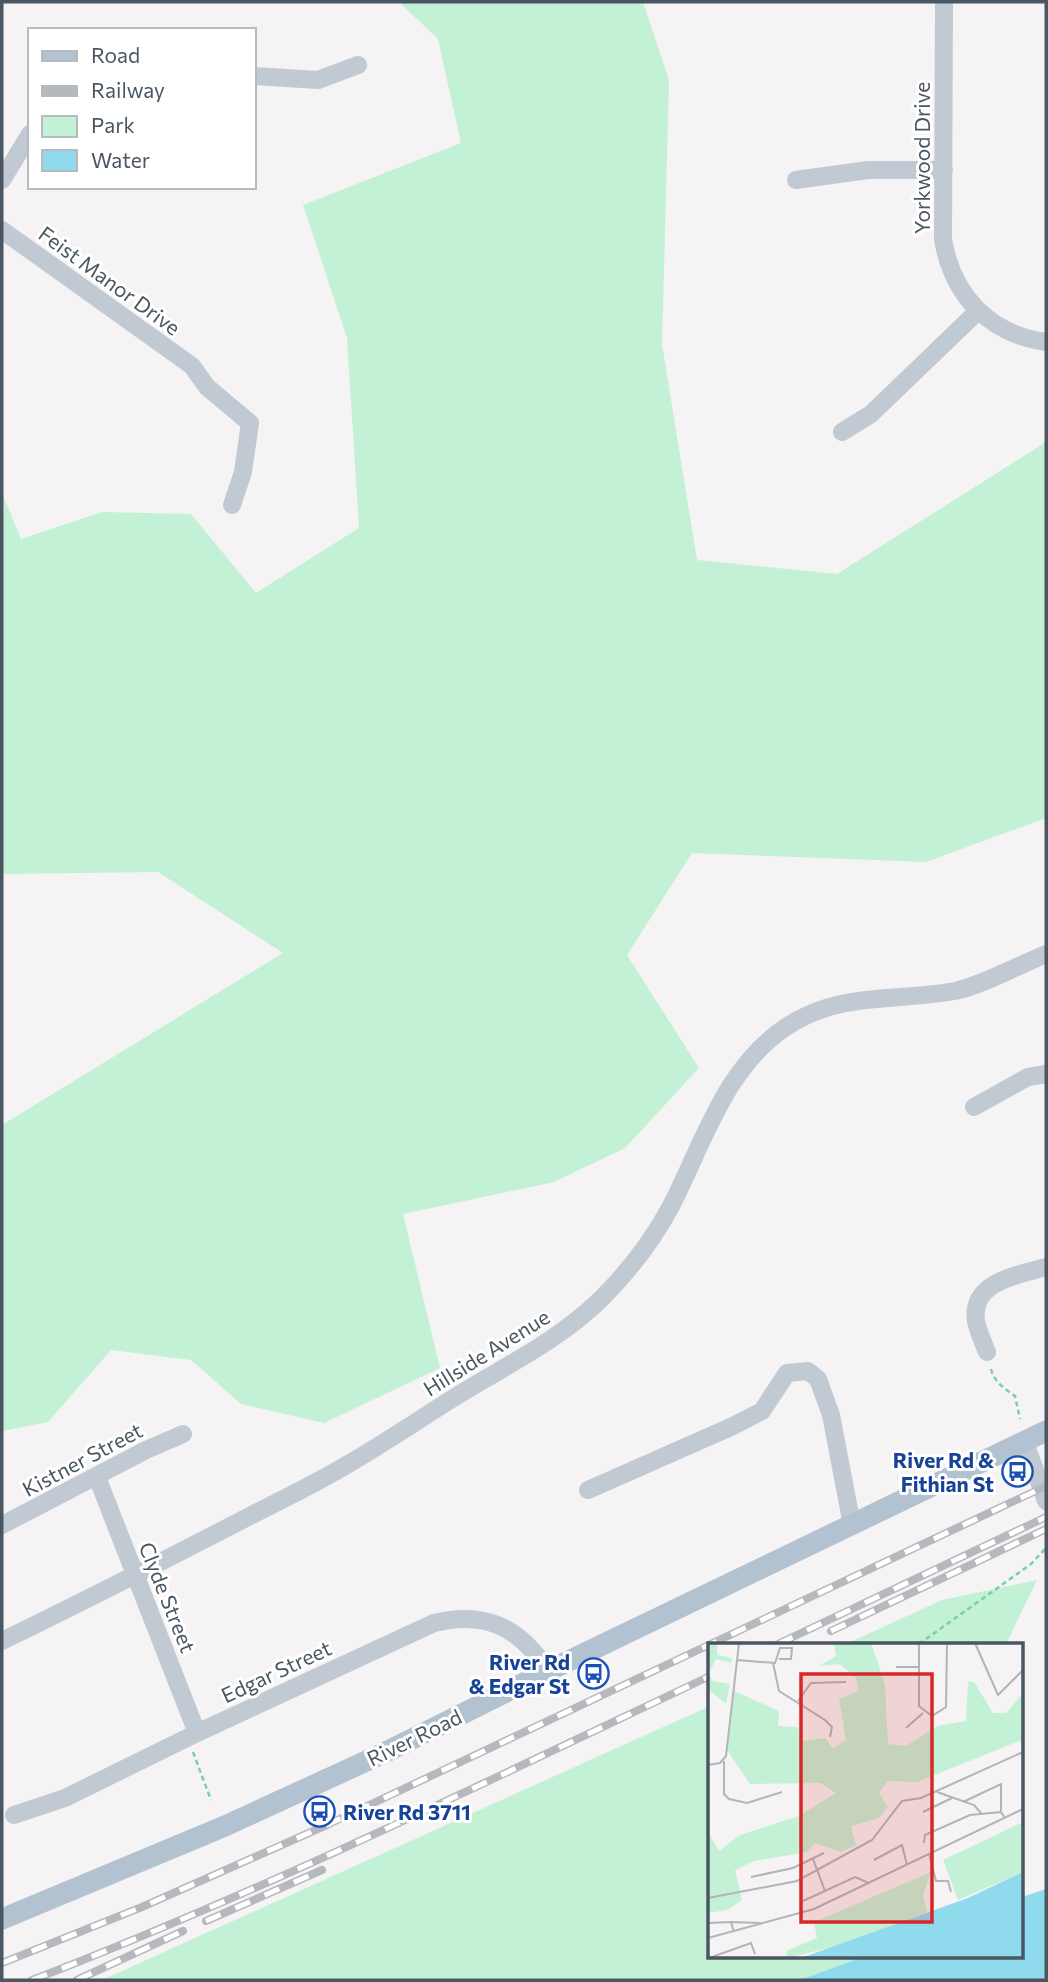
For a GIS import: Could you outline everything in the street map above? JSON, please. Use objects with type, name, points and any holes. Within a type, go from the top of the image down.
[{"type":"main road","name":"River Road","points":[[2,1919],[225,1826],[386,1752],[548,1671],[1046,1432]]},
{"type":"street","name":"Yorkwood Drive","points":[[944,2],[943,239],[946,255],[954,278],[978,311],[996,326],[1017,336],[1046,342]]},
{"type":"street","points":[[256,76],[318,80],[358,65]]},
{"type":"street","points":[[2,180],[28,137]]},
{"type":"street","points":[[796,180],[868,170],[944,170]]},
{"type":"street","name":"Feist Manor Drive","points":[[2,230],[192,366],[207,387],[250,423],[243,472],[232,505]]},
{"type":"street","points":[[842,432],[871,414],[978,311]]},
{"type":"street","name":"Hillside Avenue","points":[[2,1641],[135,1576],[349,1464],[539,1349],[570,1326],[608,1291],[650,1241],[670,1208],[731,1083],[750,1058],[785,1028],[816,1011],[849,1001],[903,999],[960,990],[1046,954]]},
{"type":"street","points":[[974,1107],[1028,1077],[1046,1074]]},
{"type":"street","points":[[987,1352],[976,1321],[977,1307],[983,1295],[992,1285],[1004,1279],[1046,1267]]},
{"type":"street","points":[[588,1490],[762,1411],[788,1373],[808,1371],[818,1378],[831,1415],[852,1525]]},
{"type":"street","name":"Kistner Street","points":[[2,1525],[146,1450],[183,1434]]},
{"type":"street","points":[[1025,1442],[1046,1501]]},
{"type":"street","name":"Clyde Street","points":[[97,1477],[197,1733]]},
{"type":"street","name":"Edgar Street","points":[[14,1815],[65,1798],[197,1733],[434,1623],[450,1619],[481,1620],[511,1631],[535,1651],[548,1671]]},
{"type":"path","points":[[987,1352],[993,1376],[1004,1389],[1015,1396],[1020,1419]]},
{"type":"path","points":[[920,1643],[1031,1564],[1046,1548]]},
{"type":"path","points":[[197,1733],[191,1747],[211,1800]]},
{"type":"green space","points":[[399,2],[643,2],[669,80],[662,344],[697,560],[837,574],[1046,442],[1046,818],[926,862],[692,853],[627,955],[699,1068],[625,1148],[554,1182],[403,1214],[440,1368],[324,1423],[241,1404],[191,1360],[111,1350],[48,1422],[2,1431],[2,1125],[283,953],[158,872],[2,874],[2,493],[21,539],[102,512],[191,514],[256,593],[359,528],[347,338],[303,205],[461,143],[438,39]]},
{"type":"green space","points":[[1037,1580],[1006,1643],[848,1643],[942,1600]]},
{"type":"green space","points":[[708,1707],[708,1958],[860,1958],[800,1980],[102,1980]]},
{"type":"water","points":[[1046,1889],[1046,1980],[800,1980],[860,1958],[1024,1958],[1024,1896]]},
{"type":"railway","points":[[713,1643],[1046,1486]]},
{"type":"railway","points":[[780,1643],[1046,1517]]},
{"type":"railway","points":[[831,1631],[1046,1529]]},
{"type":"railway","points":[[2,1963],[142,1907],[329,1824],[708,1645]]},
{"type":"railway","points":[[32,1980],[289,1873],[708,1677]]},
{"type":"railway","points":[[206,1921],[322,1870]]},
{"type":"railway","points":[[77,1980],[183,1931]]},
{"type":"place","name":"River Rd & Fithian St","points":[[1017,1471]]},
{"type":"place","name":"River Rd & Edgar St","points":[[593,1673]]},
{"type":"place","name":"River Rd 3711","points":[[320,1811]]}]
